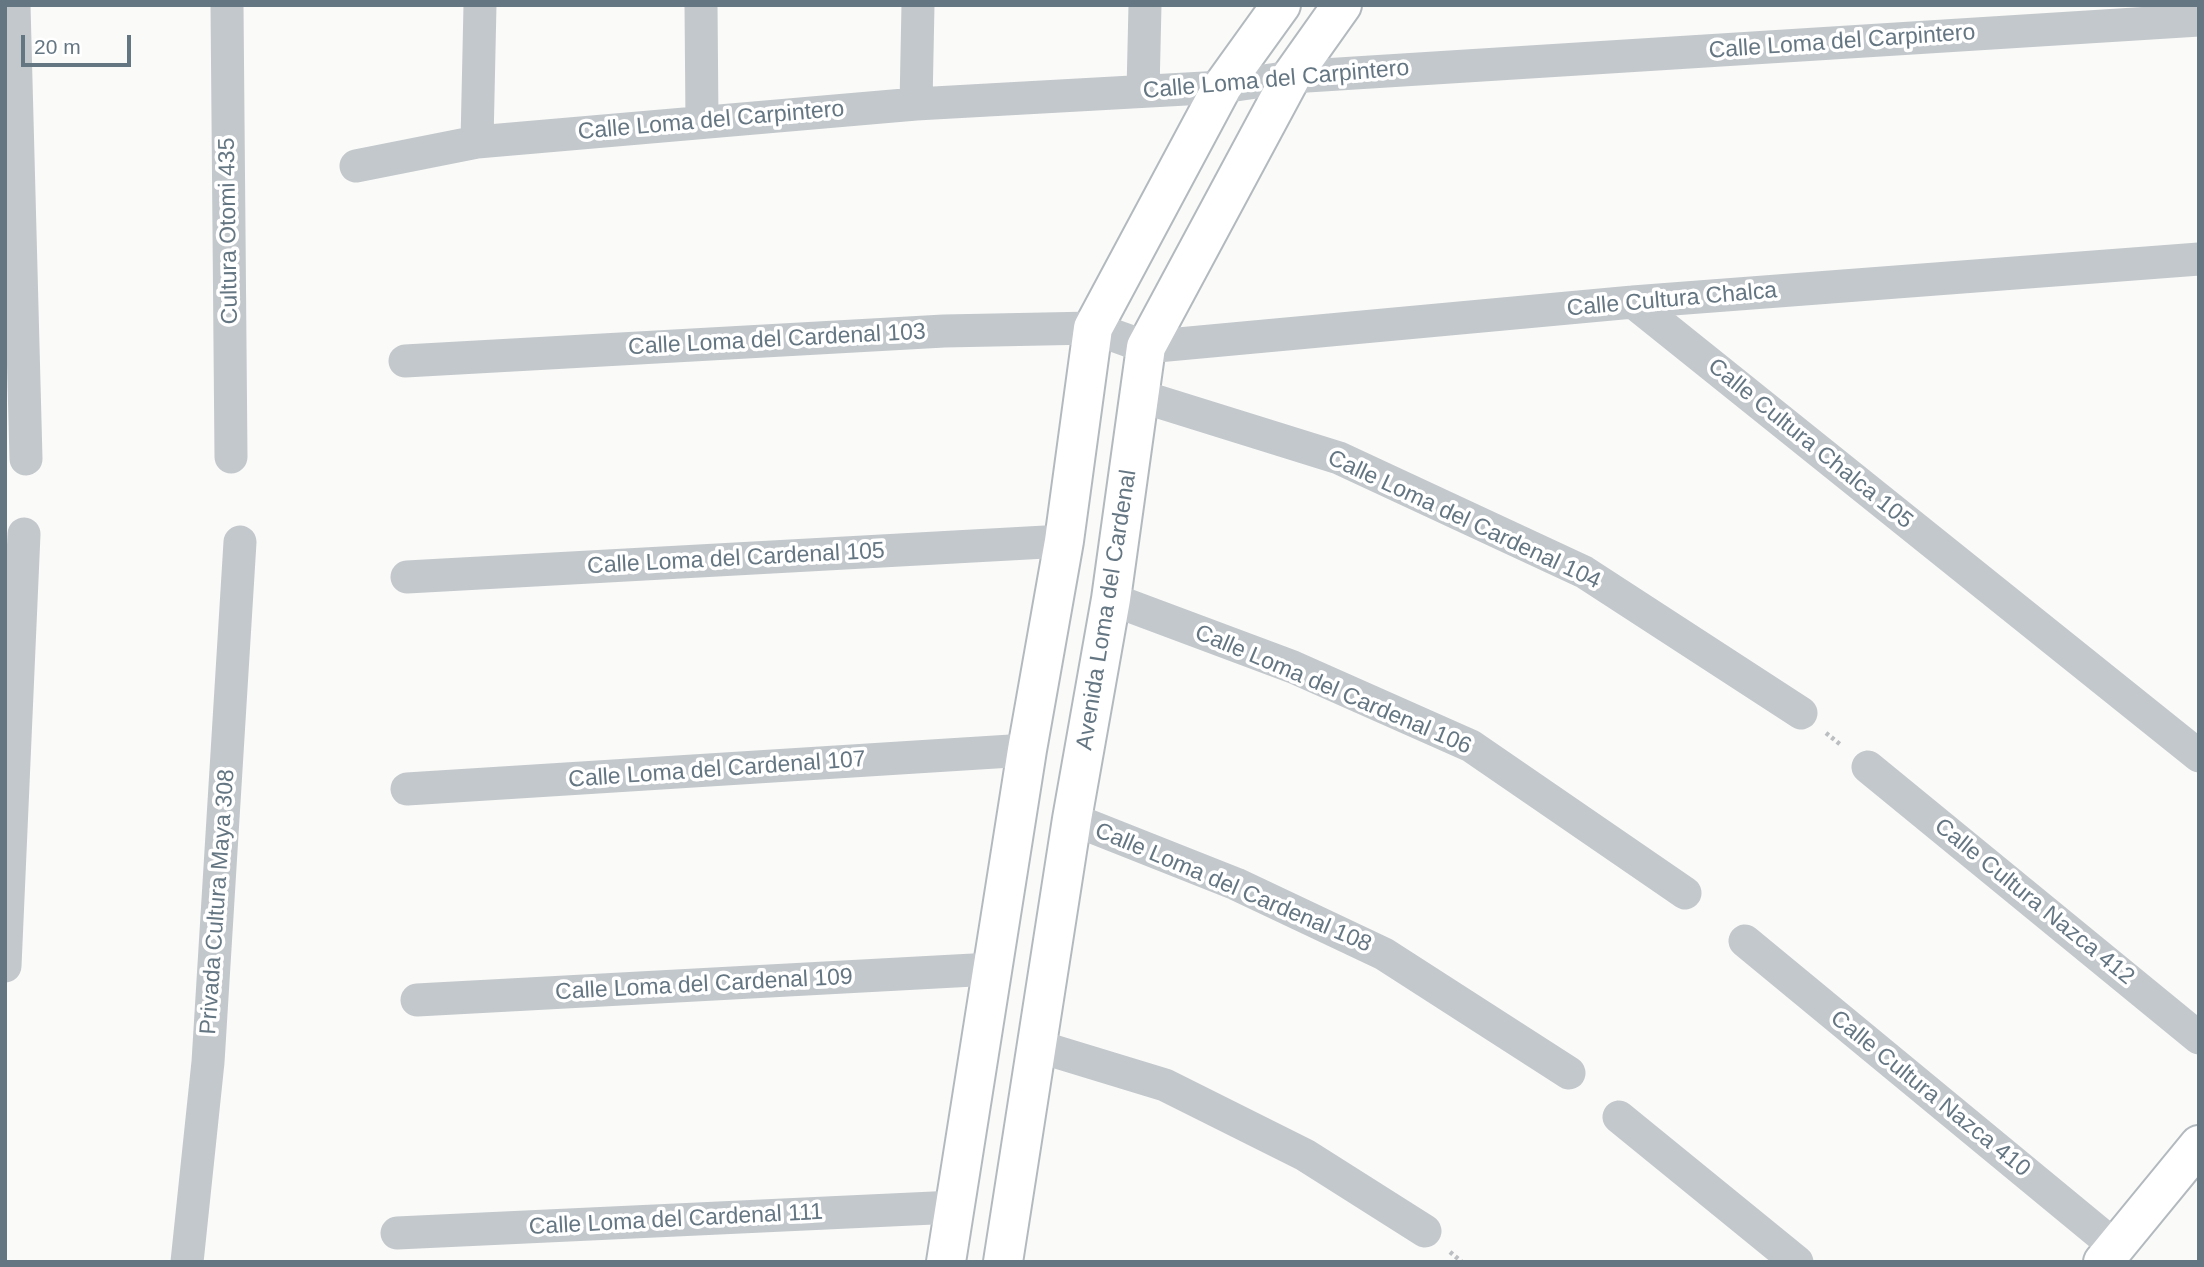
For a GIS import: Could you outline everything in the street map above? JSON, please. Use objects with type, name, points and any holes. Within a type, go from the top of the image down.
[{"type":"street","points":[[14,5],[26,459]]},
{"type":"street","name":"Cultura Otomi 435","points":[[227,5],[231,457]]},
{"type":"street","points":[[477,142],[480,5]]},
{"type":"street","points":[[701,5],[702,121]]},
{"type":"street","points":[[916,104],[918,5]]},
{"type":"street","points":[[1143,92],[1145,5]]},
{"type":"street","points":[[946,1262],[1027,750],[1064,541],[1093,328],[1222,87],[1281,5]]},
{"type":"street","name":"Avenida Loma del Cardenal","points":[[1009,1259],[1037,1045],[1072,819],[1111,599],[1146,347],[1291,77],[1342,5]]},
{"type":"street","name":"Calle Loma del Carpintero","points":[[356,166],[477,142],[916,104],[1222,87],[1291,77],[2199,20]]},
{"type":"street","name":"Calle Cultura Chalca","points":[[1146,347],[1633,302],[2199,259]]},
{"type":"street","name":"Calle Cultura Chalca 105","points":[[1633,302],[2199,756]]},
{"type":"street","name":"Calle Loma del Cardenal 103","points":[[405,361],[944,331],[1093,328],[1146,347]]},
{"type":"street","name":"Calle Loma del Cardenal 104","points":[[1140,396],[1339,458],[1584,572],[1801,713]]},
{"type":"street","points":[[5,966],[24,534]]},
{"type":"street","name":"Calle Loma del Cardenal 105","points":[[407,577],[1064,541]]},
{"type":"street","name":"Privada Cultura Maya 308","points":[[187,1262],[208,1062],[240,542]]},
{"type":"street","name":"Calle Loma del Cardenal 106","points":[[1111,599],[1293,667],[1471,746],[1685,893]]},
{"type":"street","name":"Calle Loma del Cardenal 107","points":[[407,789],[1027,750]]},
{"type":"street","name":"Calle Cultura Nazca 412","points":[[1868,767],[2199,1038]]},
{"type":"street","name":"Calle Loma del Cardenal 108","points":[[1072,819],[1236,884],[1384,954],[1569,1073]]},
{"type":"street","name":"Calle Cultura Nazca 410","points":[[1745,941],[2110,1254]]},
{"type":"street","name":"Calle Loma del Cardenal 109","points":[[417,1000],[992,969]]},
{"type":"street","points":[[1037,1045],[1165,1085],[1305,1156],[1425,1231]]},
{"type":"street","points":[[1619,1117],[1797,1262]]},
{"type":"street","points":[[2110,1254],[2199,1145]]},
{"type":"street","name":"Calle Loma del Cardenal 111","points":[[397,1233],[955,1207]]},
{"type":"path","points":[[1801,713],[1868,767]]}]
